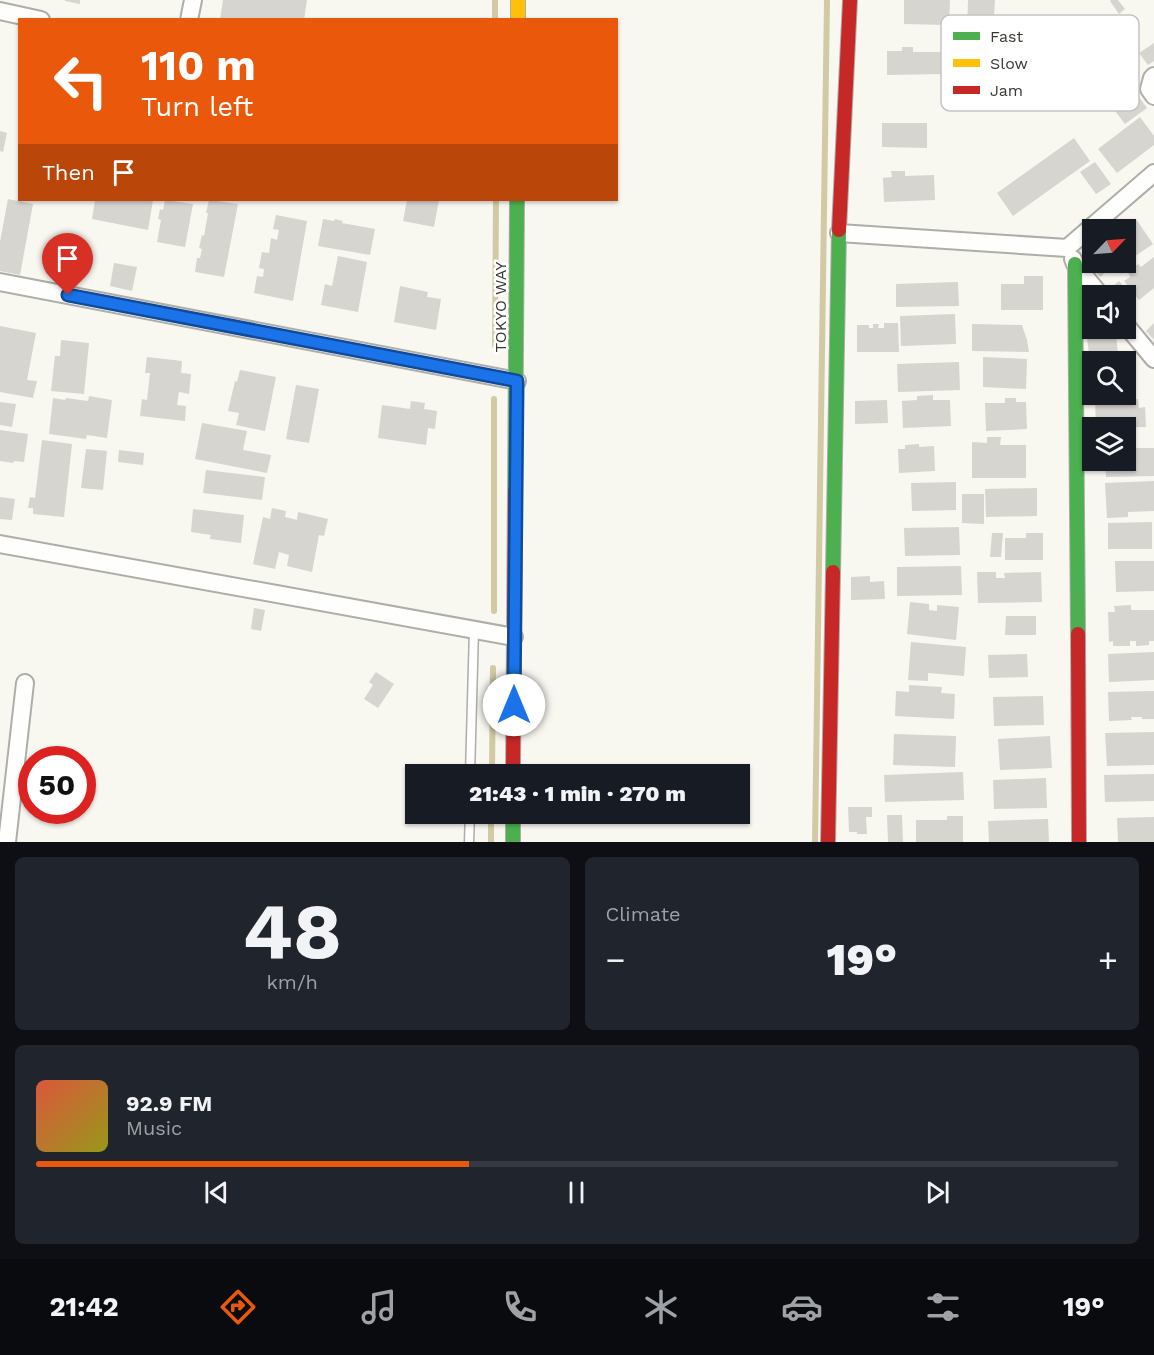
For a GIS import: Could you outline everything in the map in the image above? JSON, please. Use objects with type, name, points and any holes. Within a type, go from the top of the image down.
[{"type":"street","points":[[189,18],[193,0]]},
{"type":"street","points":[[518,0],[518,18]]},
{"type":"street","points":[[828,842],[839,233],[850,0]]},
{"type":"street","points":[[0,12],[31,18]]},
{"type":"street","points":[[1154,75],[1149,89],[1154,96]]},
{"type":"street","points":[[839,233],[1067,248],[1154,173]]},
{"type":"street","name":"TOKYO WAY","points":[[513,764],[517,201]]},
{"type":"street","points":[[1067,248],[1075,264],[1092,285]]},
{"type":"street","points":[[1075,264],[1079,842]]},
{"type":"street","points":[[0,282],[517,381]]},
{"type":"street","points":[[1136,337],[1154,359]]},
{"type":"street","points":[[0,544],[514,637]]},
{"type":"street","points":[[7,842],[25,682]]},
{"type":"street","points":[[513,824],[513,842]]},
{"type":"lane","points":[[470,764],[474,629]]},
{"type":"lane","points":[[469,842],[470,824]]},
{"type":"building","points":[[80,0],[80,4],[65,1]]},
{"type":"building","points":[[223,0],[307,0],[304,18],[220,18]]},
{"type":"building","points":[[904,0],[950,0],[949,15],[941,15],[941,25],[904,24]]},
{"type":"building","points":[[968,0],[995,0],[994,15],[968,15]]},
{"type":"building","points":[[1111,0],[1118,0],[1125,9],[1119,14]]},
{"type":"building","points":[[1154,43],[1154,61],[1148,65],[1139,53]]},
{"type":"building","points":[[902,47],[913,47],[913,52],[941,52],[941,74],[887,75],[887,51],[902,51]]},
{"type":"building","points":[[1139,97],[1147,108],[1125,124],[1115,111],[1139,111]]},
{"type":"building","points":[[1140,117],[1154,136],[1154,145],[1117,173],[1098,149]]},
{"type":"building","points":[[882,123],[927,123],[927,148],[882,147]]},
{"type":"building","points":[[0,131],[7,133],[3,152],[0,151]]},
{"type":"building","points":[[1074,138],[1090,161],[1013,216],[997,193]]},
{"type":"building","points":[[1095,162],[1111,184],[1096,194],[1080,172]]},
{"type":"building","points":[[891,171],[905,171],[905,176],[934,175],[935,200],[884,202],[883,178],[892,177]]},
{"type":"building","points":[[8,199],[33,204],[20,275],[0,271],[0,242]]},
{"type":"building","points":[[95,201],[153,201],[148,230],[92,219]]},
{"type":"building","points":[[165,201],[193,204],[185,247],[157,242],[161,220],[158,219],[160,209],[163,210]]},
{"type":"building","points":[[209,201],[238,204],[224,277],[195,272],[197,258],[200,258],[202,249],[199,248],[202,235],[204,236],[208,213],[206,213]]},
{"type":"building","points":[[407,201],[439,201],[434,227],[403,221]]},
{"type":"building","points":[[276,215],[307,221],[293,301],[254,293],[257,276],[263,277],[264,269],[259,268],[262,252],[269,253],[271,238],[277,240],[279,230],[273,229]]},
{"type":"building","points":[[323,219],[334,221],[335,219],[343,221],[342,223],[375,229],[370,255],[318,246]]},
{"type":"building","points":[[1136,219],[1153,244],[1136,255]]},
{"type":"building","points":[[338,256],[367,262],[358,312],[321,305],[325,284],[332,286]]},
{"type":"building","points":[[1154,257],[1154,288],[1139,300],[1136,296],[1136,285],[1127,285],[1124,281],[1130,277],[1128,273],[1136,273],[1136,266],[1138,264],[1141,267]]},
{"type":"building","points":[[114,263],[137,267],[132,291],[110,286]]},
{"type":"building","points":[[1024,276],[1043,276],[1043,310],[1001,310],[1001,284],[1024,284]]},
{"type":"building","points":[[958,282],[959,306],[896,307],[896,284]]},
{"type":"building","points":[[400,286],[428,292],[427,297],[441,299],[436,330],[394,322]]},
{"type":"building","points":[[955,314],[956,344],[901,346],[900,316]]},
{"type":"building","points":[[884,323],[898,323],[899,352],[857,352],[857,325],[869,325],[869,328],[873,328],[873,324],[879,324],[878,328],[884,328]]},
{"type":"building","points":[[1154,323],[1154,340],[1146,331]]},
{"type":"building","points":[[972,324],[1022,325],[1029,352],[972,351]]},
{"type":"building","points":[[0,326],[36,333],[27,380],[37,381],[33,398],[0,392]]},
{"type":"building","points":[[1087,339],[1116,339],[1118,351],[1089,351]]},
{"type":"building","points":[[61,340],[89,343],[84,394],[51,391],[55,356],[60,356]]},
{"type":"building","points":[[147,357],[182,361],[181,373],[191,374],[189,394],[179,392],[177,405],[186,406],[185,421],[140,416],[142,399],[147,400],[150,373],[145,373]]},
{"type":"building","points":[[983,357],[1027,359],[1026,389],[983,387]]},
{"type":"building","points":[[959,362],[960,390],[898,392],[897,364]]},
{"type":"building","points":[[240,370],[276,377],[265,431],[236,425],[239,413],[228,411]]},
{"type":"building","points":[[296,385],[319,389],[309,443],[286,439]]},
{"type":"building","points":[[933,395],[933,400],[950,400],[951,426],[903,428],[902,401],[917,400],[917,396]]},
{"type":"building","points":[[89,396],[112,400],[107,438],[87,435],[86,439],[49,434],[53,398],[88,401]]},
{"type":"building","points":[[1005,398],[1016,398],[1016,402],[1026,402],[1027,429],[986,431],[985,403],[1005,403]]},
{"type":"building","points":[[1136,399],[1138,399],[1139,408],[1145,407],[1146,427],[1136,427],[1136,417],[1096,417],[1095,405],[1136,405]]},
{"type":"building","points":[[887,400],[888,423],[855,424],[855,401]]},
{"type":"building","points":[[411,401],[425,403],[424,409],[437,411],[435,429],[428,428],[426,445],[378,438],[382,405],[410,409]]},
{"type":"building","points":[[0,402],[16,404],[12,427],[0,425]]},
{"type":"building","points":[[202,423],[247,431],[243,450],[271,455],[267,473],[195,459]]},
{"type":"building","points":[[0,430],[28,434],[24,462],[0,461]]},
{"type":"building","points":[[987,437],[1001,437],[1000,445],[1026,445],[1026,478],[972,478],[972,442],[987,443]]},
{"type":"building","points":[[42,440],[72,444],[64,517],[33,514],[33,508],[28,508],[30,497],[35,498]]},
{"type":"building","points":[[919,444],[919,447],[934,446],[935,471],[899,473],[898,449],[905,449],[905,445]]},
{"type":"building","points":[[1136,448],[1154,448],[1154,476],[1106,477],[1106,471],[1136,471]]},
{"type":"building","points":[[86,449],[107,451],[103,490],[81,488]]},
{"type":"building","points":[[119,450],[144,453],[143,465],[118,462]]},
{"type":"building","points":[[206,470],[265,477],[262,500],[203,493]]},
{"type":"building","points":[[1154,481],[1154,511],[1128,512],[1128,517],[1107,518],[1105,483]]},
{"type":"building","points":[[956,482],[956,510],[912,511],[911,483]]},
{"type":"building","points":[[1037,488],[1037,516],[986,517],[985,489]]},
{"type":"building","points":[[962,494],[984,494],[984,524],[962,523]]},
{"type":"building","points":[[0,497],[15,499],[12,520],[0,519]]},
{"type":"building","points":[[272,508],[286,511],[285,517],[297,520],[298,512],[328,519],[324,536],[319,535],[312,572],[287,566],[289,555],[279,552],[275,569],[253,564],[263,517],[270,519]]},
{"type":"building","points":[[193,509],[244,515],[241,543],[210,539],[211,535],[191,532]]},
{"type":"building","points":[[1152,522],[1152,549],[1108,549],[1108,523]]},
{"type":"building","points":[[959,527],[960,555],[905,556],[904,528]]},
{"type":"building","points":[[992,533],[1003,533],[1001,557],[990,557]]},
{"type":"building","points":[[1026,533],[1043,533],[1043,560],[1005,560],[1005,538],[1026,538]]},
{"type":"building","points":[[1115,561],[1154,561],[1154,591],[1116,592]]},
{"type":"building","points":[[961,566],[962,595],[897,596],[897,567]]},
{"type":"building","points":[[977,572],[996,572],[996,578],[1005,578],[1004,573],[1041,572],[1042,602],[978,603]]},
{"type":"building","points":[[870,576],[870,582],[884,581],[885,599],[851,600],[851,577]]},
{"type":"building","points":[[910,602],[929,604],[929,610],[937,611],[937,605],[959,607],[956,640],[907,634]]},
{"type":"building","points":[[1131,605],[1131,610],[1154,610],[1154,641],[1149,641],[1149,645],[1136,646],[1136,641],[1130,641],[1130,646],[1113,646],[1113,641],[1109,642],[1108,612],[1115,612],[1114,606]]},
{"type":"building","points":[[254,608],[265,610],[261,631],[251,629]]},
{"type":"building","points":[[1006,616],[1036,616],[1036,635],[1005,635]]},
{"type":"building","points":[[911,642],[966,647],[964,676],[928,673],[928,681],[908,680]]},
{"type":"building","points":[[1154,652],[1154,680],[1109,682],[1108,654]]},
{"type":"building","points":[[1027,654],[1028,677],[989,678],[988,655]]},
{"type":"building","points":[[376,672],[394,684],[378,708],[364,699],[373,685],[369,682]]},
{"type":"building","points":[[909,685],[942,687],[941,693],[955,694],[954,719],[895,716],[896,691],[909,692]]},
{"type":"building","points":[[1154,691],[1154,719],[1131,717],[1132,720],[1109,721],[1108,692]]},
{"type":"building","points":[[1043,696],[1044,725],[994,726],[993,697]]},
{"type":"building","points":[[1154,732],[1154,765],[1107,766],[1105,733]]},
{"type":"building","points":[[894,734],[956,736],[955,767],[893,765]]},
{"type":"building","points":[[1050,736],[1052,768],[1000,770],[998,739]]},
{"type":"building","points":[[963,772],[964,800],[885,802],[884,775]]},
{"type":"building","points":[[1154,774],[1154,801],[1105,802],[1104,775]]},
{"type":"building","points":[[1046,778],[1047,808],[994,809],[993,780]]},
{"type":"building","points":[[848,807],[872,807],[872,817],[866,817],[867,834],[849,832]]},
{"type":"building","points":[[887,815],[902,815],[903,842],[888,842]]},
{"type":"building","points":[[947,816],[963,816],[963,842],[916,842],[916,820],[947,820]]},
{"type":"building","points":[[1154,817],[1154,842],[1118,842],[1117,818]]},
{"type":"building","points":[[1048,819],[1049,842],[989,842],[988,821]]},
{"type":"waterway","points":[[495,0],[495,18]]},
{"type":"waterway","points":[[815,842],[827,0]]},
{"type":"waterway","points":[[495,345],[496,201]]},
{"type":"waterway","points":[[494,399],[494,611]]},
{"type":"waterway","points":[[492,764],[493,668]]},
{"type":"waterway","points":[[491,824],[491,842]]},
{"type":"traffic: fast","points":[[515,491],[517,201]]},
{"type":"traffic: fast","points":[[833,572],[839,230]]},
{"type":"traffic: fast","points":[[1075,264],[1078,634]]},
{"type":"traffic: fast","points":[[513,824],[513,842]]},
{"type":"traffic: slow","points":[[518,0],[518,18]]},
{"type":"traffic: jam","points":[[839,230],[850,0]]},
{"type":"traffic: jam","points":[[513,764],[515,491]]},
{"type":"traffic: jam","points":[[828,842],[833,572]]},
{"type":"traffic: jam","points":[[1078,634],[1079,842]]},
{"type":"route","points":[[68,295],[517,381],[514,705]]}]
